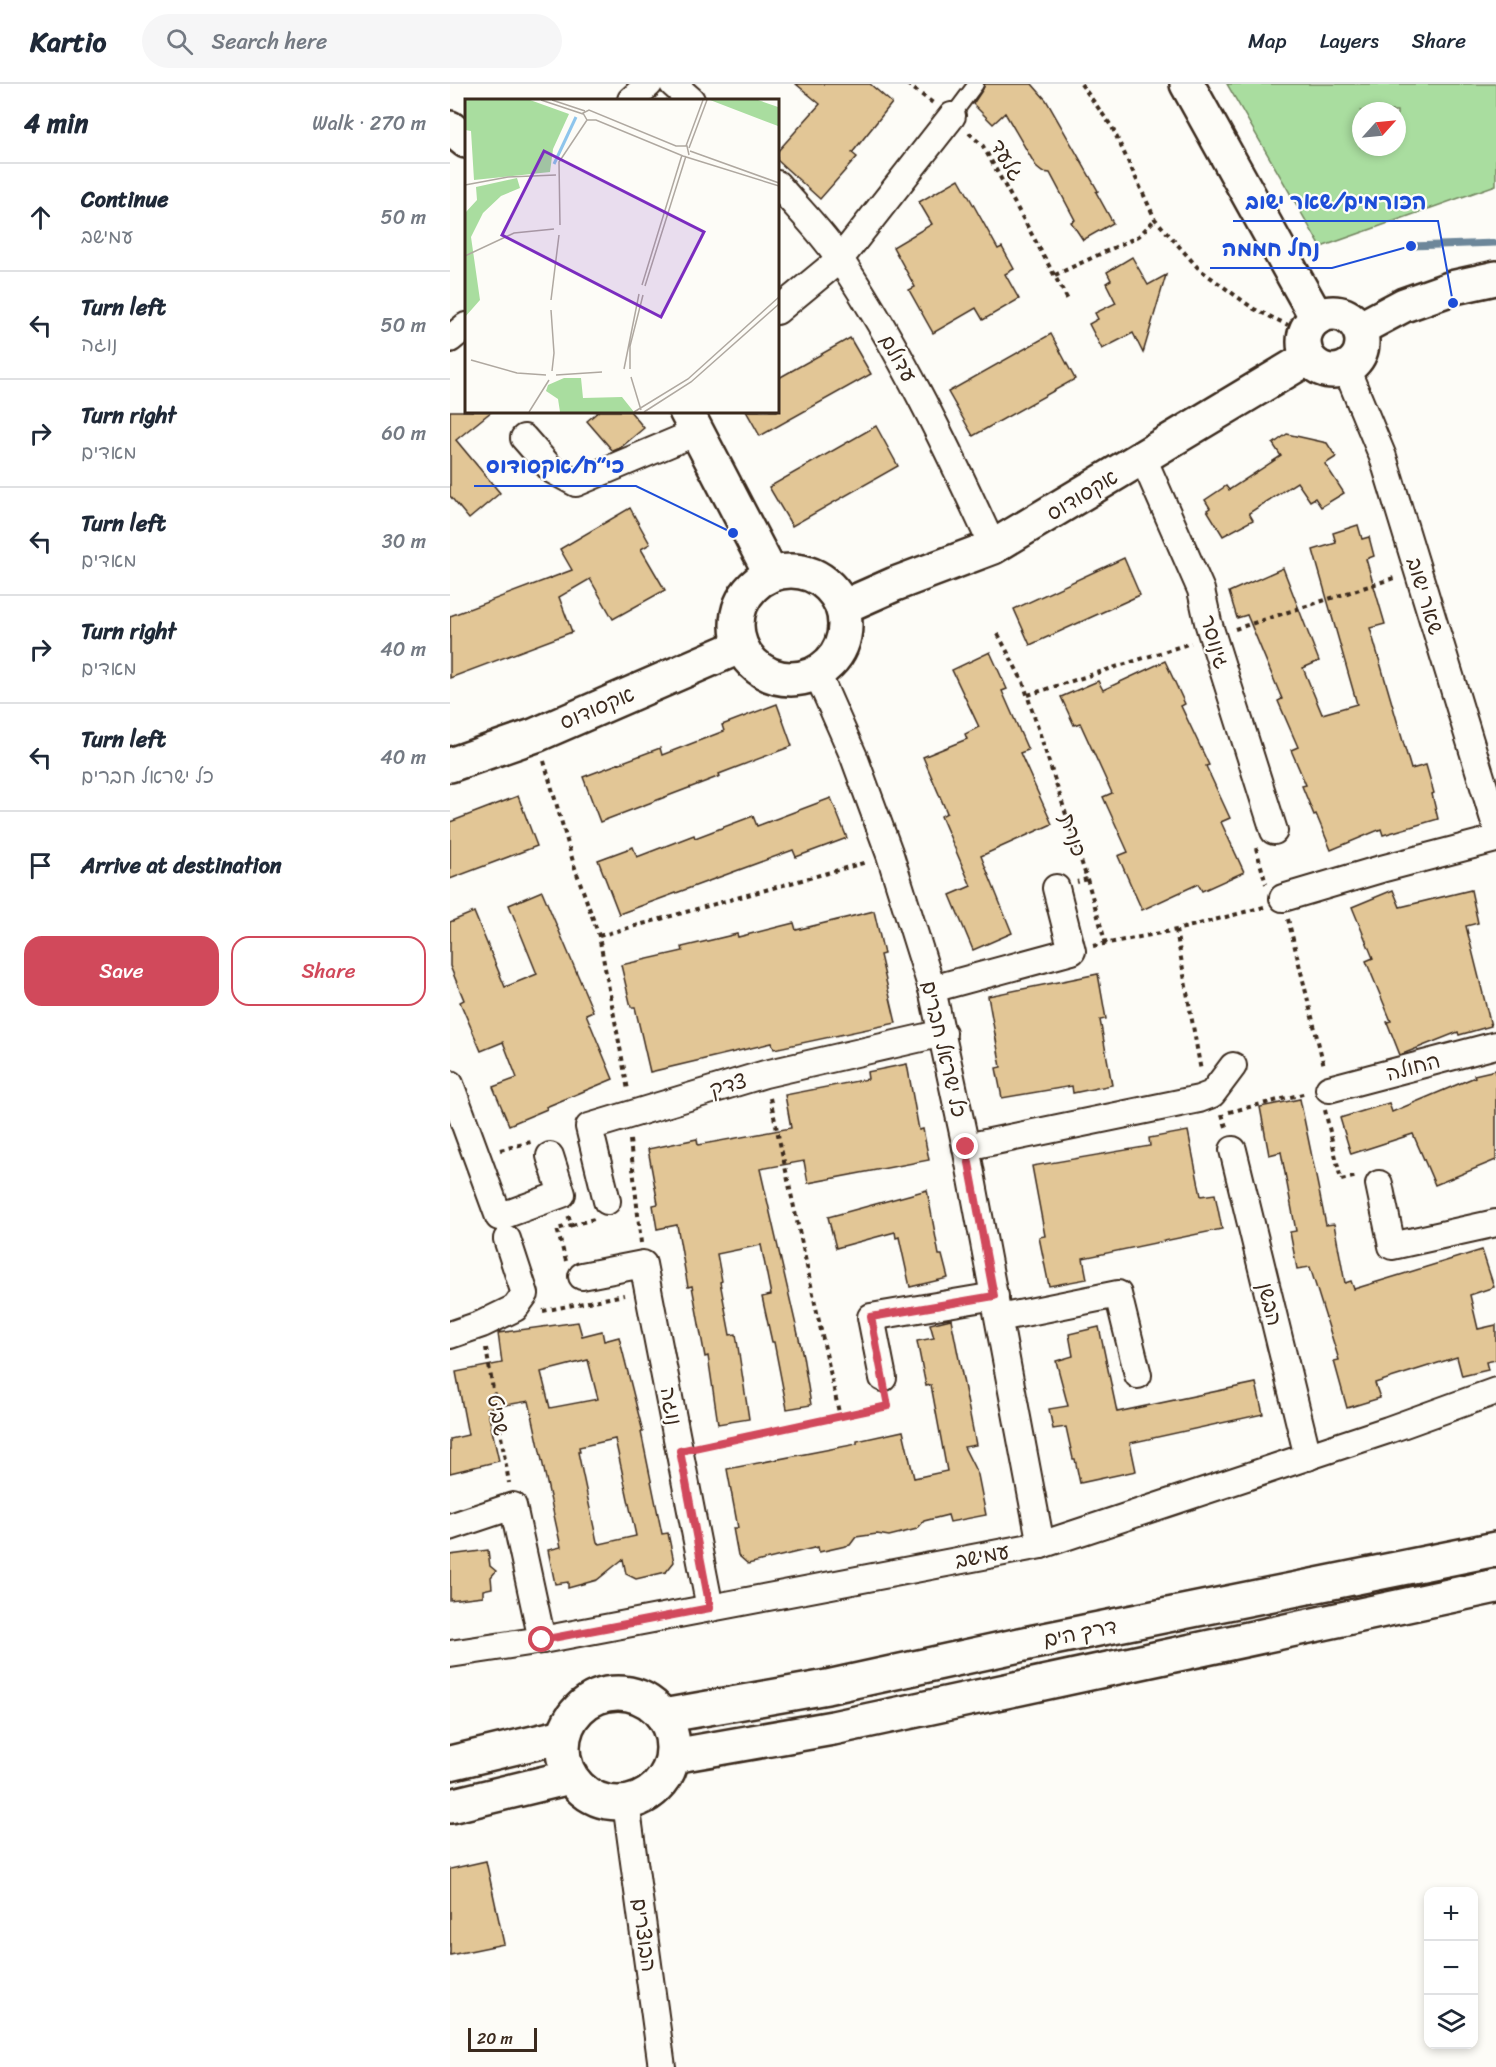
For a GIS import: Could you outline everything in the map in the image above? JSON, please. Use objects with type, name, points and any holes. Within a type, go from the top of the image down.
[{"type":"street","points":[[633,99],[650,84]]},
{"type":"street","points":[[673,84],[690,99]]},
{"type":"street","points":[[1187,84],[1310,336],[1314,365],[1329,371],[1346,368],[1354,363],[1362,347],[1359,329],[1353,321],[1336,313],[1326,314],[1310,336]]},
{"type":"street","points":[[778,310],[840,259],[952,116]]},
{"type":"street","points":[[450,128],[465,140]]},
{"type":"street","name":"עדולם","points":[[778,185],[840,259],[911,380],[943,440],[993,548]]},
{"type":"street","points":[[1359,329],[1404,305],[1455,286],[1496,278]]},
{"type":"street","points":[[450,339],[465,327]]},
{"type":"street","name":"אקסודוס","points":[[843,607],[895,584],[993,548],[1143,458],[1310,336]]},
{"type":"street","name":"שאר ישוב","points":[[1346,368],[1383,457],[1496,826]]},
{"type":"street","points":[[524,438],[552,470],[576,483],[692,421],[771,574]]},
{"type":"street","name":"גינוסר","points":[[1143,458],[1201,590],[1212,636],[1274,831]]},
{"type":"street","points":[[788,570],[806,572],[822,579],[834,592],[843,607],[846,622],[844,637],[834,658],[817,673],[800,678],[782,678],[773,675],[751,661],[741,646],[737,632],[737,617],[741,604],[748,591],[758,581],[771,574],[788,570]]},
{"type":"street","name":"אקסודוס","points":[[450,765],[536,735],[741,646]]},
{"type":"street","name":"כל ישראל חברים","points":[[817,673],[854,757],[890,855],[932,988],[966,1147],[1041,1545]]},
{"type":"street","points":[[1278,901],[1381,869],[1496,839]]},
{"type":"street","name":"כנרת","points":[[1056,888],[1072,951]]},
{"type":"street","points":[[932,988],[1072,951]]},
{"type":"street","name":"צדק","points":[[607,1201],[589,1127],[765,1074],[942,1033]]},
{"type":"street","name":"החולה","points":[[1325,1089],[1496,1045]]},
{"type":"street","points":[[966,1147],[1199,1098],[1212,1094],[1233,1066]]},
{"type":"street","points":[[450,1084],[499,1217],[562,1194],[550,1156]]},
{"type":"street","name":"הבשן","points":[[1233,1150],[1308,1457]]},
{"type":"street","points":[[1379,1184],[1392,1246],[1496,1223]]},
{"type":"street","points":[[450,1335],[482,1324],[515,1308],[525,1294],[507,1239]]},
{"type":"street","points":[[582,1276],[643,1264]]},
{"type":"street","name":"נוגה","points":[[643,1264],[710,1608]]},
{"type":"street","points":[[883,1378],[871,1317],[1118,1294],[1138,1375]]},
{"type":"street","name":"עמישב","points":[[450,1654],[542,1640],[1041,1545],[1308,1457],[1496,1391]]},
{"type":"street","points":[[450,1527],[513,1506],[542,1640]]},
{"type":"street","name":"דרך הים","points":[[663,1716],[826,1687],[1029,1643],[1496,1549]]},
{"type":"street","name":"דרך הים","points":[[673,1756],[833,1728],[1496,1586]]},
{"type":"street","points":[[626,1693],[644,1699],[663,1716],[673,1738],[670,1769],[657,1789],[641,1800],[618,1805],[599,1801],[584,1793],[570,1777],[562,1755],[563,1736],[570,1719],[583,1705],[606,1694],[626,1693]]},
{"type":"street","points":[[450,1763],[563,1736]]},
{"type":"street","points":[[450,1806],[570,1777]]},
{"type":"street","name":"הבוצרים","points":[[626,1803],[662,2067]]},
{"type":"lane","points":[[952,116],[976,84]]},
{"type":"path","name":"גלעד","points":[[907,84],[952,116],[983,146],[1068,300]]},
{"type":"path","points":[[1081,84],[1112,128],[1155,219],[1199,269],[1254,309],[1310,336]]},
{"type":"path","points":[[1055,274],[1138,236],[1155,219]]},
{"type":"path","points":[[1028,695],[1418,571]]},
{"type":"path","name":"כנרת","points":[[998,634],[1028,695],[1087,879],[1056,888]]},
{"type":"path","points":[[536,735],[574,865],[599,936],[629,1096],[628,1114],[643,1264]]},
{"type":"path","points":[[1274,831],[1253,838],[1278,901],[1325,1089],[1341,1180],[1376,1172],[1379,1184]]},
{"type":"path","points":[[599,936],[890,855]]},
{"type":"path","points":[[1087,879],[1106,944]]},
{"type":"path","points":[[1072,951],[1176,930],[1278,901]]},
{"type":"path","points":[[1176,930],[1201,1073]]},
{"type":"path","points":[[765,1074],[840,1417]]},
{"type":"path","points":[[1233,1150],[1222,1113],[1325,1089]]},
{"type":"path","points":[[562,1194],[572,1225],[557,1229],[572,1279],[582,1276]]},
{"type":"path","points":[[515,1308],[525,1315],[648,1290]]},
{"type":"path","name":"שביט","points":[[482,1324],[513,1506]]},
{"type":"path","points":[[680,1451],[888,1406],[883,1378]]},
{"type":"green space","points":[[1227,84],[1496,84],[1496,185],[1321,247]]},
{"type":"building","points":[[796,84],[870,84],[892,103],[852,153],[857,157],[820,199],[778,161],[778,151],[820,104]]},
{"type":"building","points":[[985,84],[1032,84],[1046,100],[1098,191],[1096,192],[1113,223],[1083,240],[1071,222],[1075,220],[1050,173],[1042,172],[1037,168],[1005,113],[993,124],[973,104]]},
{"type":"building","points":[[959,179],[998,249],[1002,247],[1014,269],[1005,274],[1019,299],[983,320],[976,308],[933,333],[909,290],[915,287],[893,247],[932,224],[919,202]]},
{"type":"building","points":[[1132,257],[1148,285],[1166,275],[1143,353],[1133,333],[1102,349],[1089,324],[1098,319],[1095,313],[1116,303],[1106,283],[1111,280],[1107,272]]},
{"type":"building","points":[[1051,334],[1075,379],[973,436],[948,392]]},
{"type":"building","points":[[850,338],[871,374],[760,436],[747,412],[778,412],[778,378]]},
{"type":"building","points":[[450,411],[491,412],[456,440],[500,493],[469,519],[450,496]]},
{"type":"building","points":[[598,412],[631,412],[644,428],[613,451],[587,421]]},
{"type":"building","points":[[876,426],[898,466],[792,526],[769,487]]},
{"type":"building","points":[[1287,434],[1327,443],[1336,457],[1325,464],[1344,493],[1321,507],[1315,498],[1310,501],[1297,482],[1249,513],[1253,520],[1223,536],[1207,510],[1210,508],[1205,500],[1226,486],[1229,490],[1281,456],[1273,444]]},
{"type":"building","points":[[630,508],[650,544],[641,549],[665,590],[613,619],[590,579],[559,597],[572,632],[450,678],[450,616],[572,570],[560,549]]},
{"type":"building","points":[[1358,525],[1362,539],[1369,537],[1374,556],[1366,559],[1385,624],[1370,628],[1411,769],[1426,765],[1438,819],[1383,835],[1381,829],[1331,850],[1302,786],[1306,785],[1291,750],[1298,747],[1278,701],[1282,699],[1247,615],[1237,618],[1229,592],[1283,568],[1319,661],[1303,668],[1322,714],[1357,704],[1313,550],[1336,543],[1333,533]]},
{"type":"building","points":[[1124,558],[1140,595],[1030,645],[1014,609]]},
{"type":"building","points":[[990,652],[1007,689],[1002,691],[1028,750],[1020,753],[1052,824],[981,856],[1012,933],[973,950],[950,895],[971,886],[941,816],[947,813],[923,757],[967,739],[965,734],[979,727],[952,670]]},
{"type":"building","points":[[1165,661],[1185,704],[1181,706],[1209,765],[1206,766],[1230,818],[1221,822],[1244,872],[1202,891],[1198,884],[1142,910],[1118,856],[1128,852],[1103,797],[1112,793],[1080,723],[1074,725],[1061,697],[1098,681],[1103,690]]},
{"type":"building","points":[[777,704],[792,746],[600,822],[583,777],[660,748],[662,755],[724,731],[722,725]]},
{"type":"building","points":[[518,796],[537,846],[450,879],[450,822]]},
{"type":"building","points":[[831,798],[847,838],[796,857],[793,850],[619,914],[598,860],[633,847],[637,857],[753,816],[757,826]]},
{"type":"building","points":[[1393,890],[1400,907],[1471,890],[1478,923],[1466,926],[1491,1026],[1459,1035],[1458,1032],[1400,1055],[1387,1022],[1391,1021],[1366,961],[1373,958],[1352,907]]},
{"type":"building","points":[[542,891],[593,1011],[586,1014],[613,1079],[509,1125],[493,1087],[517,1078],[503,1042],[481,1051],[460,1002],[464,1000],[450,966],[450,922],[474,912],[505,987],[537,974],[509,905]]},
{"type":"building","points":[[874,911],[884,954],[880,955],[896,1023],[774,1049],[772,1043],[650,1072],[635,1007],[631,1007],[621,965],[683,951],[682,947],[737,934],[738,937],[794,923],[796,930]]},
{"type":"building","points":[[1098,974],[1106,1019],[1100,1020],[1112,1085],[1073,1093],[1072,1086],[1002,1098],[996,1068],[1001,1067],[988,996]]},
{"type":"building","points":[[907,1064],[919,1130],[923,1129],[929,1160],[808,1183],[804,1161],[760,1169],[803,1356],[811,1405],[787,1409],[774,1342],[772,1342],[762,1297],[771,1295],[761,1245],[717,1254],[730,1335],[736,1334],[749,1419],[718,1424],[708,1356],[705,1357],[692,1286],[688,1287],[677,1225],[657,1229],[653,1205],[658,1204],[648,1149],[697,1139],[698,1145],[791,1128],[785,1095],[868,1079],[867,1072]]},
{"type":"building","points":[[1496,1070],[1496,1160],[1435,1185],[1413,1134],[1351,1154],[1340,1118],[1389,1103],[1392,1112],[1475,1077],[1474,1075]]},
{"type":"building","points":[[1300,1099],[1326,1225],[1334,1224],[1345,1283],[1351,1281],[1354,1289],[1482,1250],[1494,1287],[1470,1295],[1478,1329],[1496,1325],[1496,1360],[1486,1362],[1488,1370],[1462,1376],[1457,1357],[1375,1383],[1380,1398],[1347,1408],[1334,1361],[1339,1360],[1310,1267],[1297,1269],[1290,1232],[1296,1231],[1281,1152],[1269,1155],[1260,1107]]},
{"type":"building","points":[[1188,1131],[1201,1196],[1215,1194],[1222,1229],[1083,1258],[1087,1279],[1049,1286],[1039,1237],[1045,1236],[1032,1166],[1150,1146],[1149,1138]]},
{"type":"building","points":[[927,1190],[939,1255],[942,1255],[948,1278],[910,1287],[899,1237],[896,1238],[895,1232],[836,1248],[828,1217]]},
{"type":"building","points":[[951,1319],[976,1445],[964,1447],[978,1475],[986,1515],[950,1522],[948,1515],[924,1521],[917,1529],[889,1536],[877,1534],[856,1537],[850,1545],[819,1552],[818,1547],[748,1564],[738,1555],[733,1528],[738,1528],[727,1469],[857,1444],[857,1441],[903,1431],[914,1478],[947,1471],[931,1385],[926,1386],[917,1341],[934,1338],[930,1324]]},
{"type":"building","points":[[578,1322],[582,1336],[602,1331],[604,1341],[619,1337],[643,1432],[641,1432],[662,1534],[668,1533],[674,1562],[666,1572],[636,1579],[626,1574],[623,1559],[597,1580],[568,1588],[568,1582],[555,1584],[548,1550],[561,1547],[529,1401],[487,1408],[499,1461],[450,1473],[450,1439],[468,1435],[456,1372],[502,1363],[498,1333]],"holes":[[[588,1360],[598,1399],[550,1408],[541,1372]],[[615,1439],[636,1536],[600,1544],[597,1542],[578,1452],[580,1452],[579,1447]]]},
{"type":"building","points":[[1099,1327],[1117,1412],[1256,1383],[1263,1414],[1130,1443],[1136,1471],[1080,1483],[1066,1427],[1053,1429],[1049,1409],[1068,1406],[1056,1361],[1073,1356],[1069,1334]]},
{"type":"building","points":[[488,1550],[490,1566],[496,1571],[491,1577],[492,1588],[483,1590],[483,1596],[450,1600],[450,1555]]},
{"type":"building","points":[[486,1861],[504,1944],[450,1955],[450,1869]]},
{"type":"waterway","points":[[1411,246],[1496,243]]},
{"type":"place","name":"נחל חממה","points":[[1411,246]]},
{"type":"place","name":"הכורמים/שאר ישוב","points":[[1453,303]]},
{"type":"place","name":"כי״ח/אקסודוס","points":[[733,533]]},
{"type":"route","points":[[542,1640],[710,1608],[680,1451],[888,1406],[871,1317],[994,1296],[966,1147]]}]
